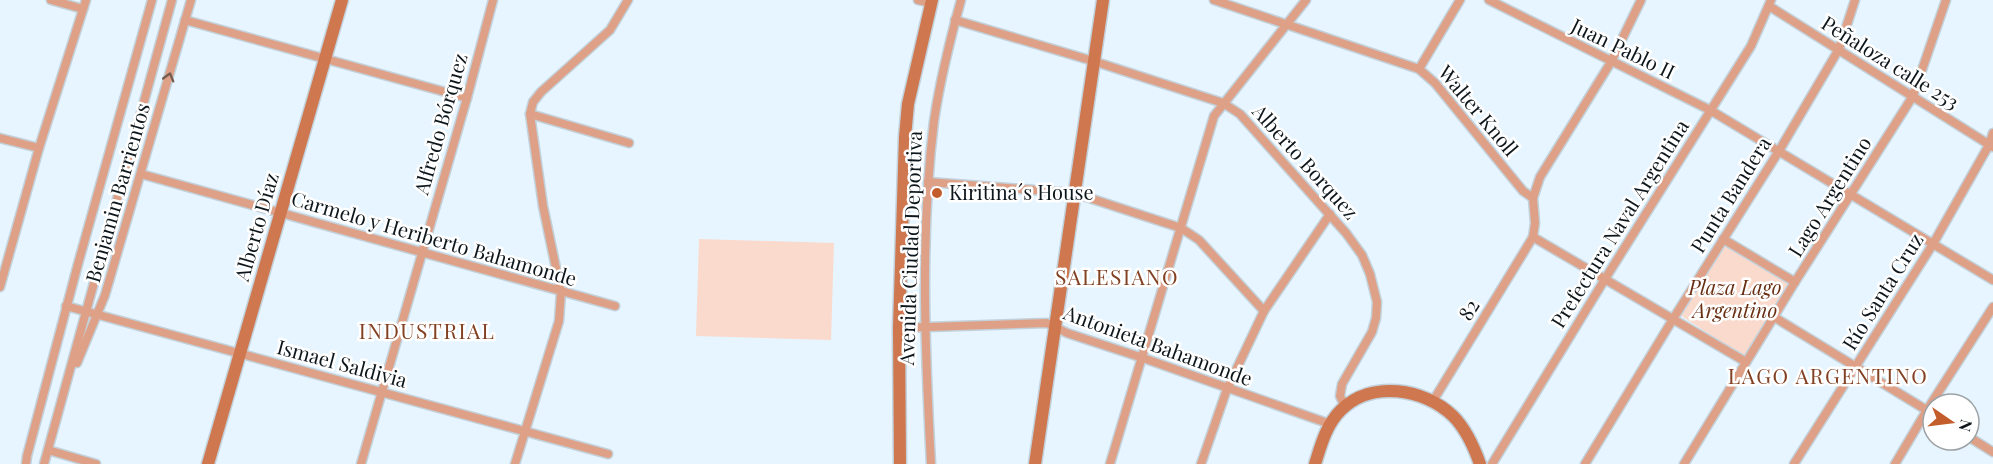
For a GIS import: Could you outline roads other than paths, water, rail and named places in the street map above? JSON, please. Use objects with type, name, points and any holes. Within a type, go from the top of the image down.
[{"type":"street","points":[[0,287],[39,148],[84,4],[51,0]]},
{"type":"street","points":[[26,464],[66,306],[153,0]]},
{"type":"street","name":"Benjamin Barrientos","points":[[44,464],[172,0]]},
{"type":"street","name":"Benjamin Barrientos","points":[[64,391],[105,295],[191,0]]},
{"type":"street","name":"Alberto Díaz","points":[[208,464],[342,0]]},
{"type":"street","name":"Alfredo Bórquez","points":[[361,464],[467,98],[493,0]]},
{"type":"street","name":"Avenida Ciudad Deportiva","points":[[931,464],[924,327],[928,182],[934,120],[944,66],[961,0]]},
{"type":"street","points":[[1035,464],[1103,0]]},
{"type":"street","name":"Walter Knoll","points":[[1214,0],[1419,69],[1435,82],[1523,191],[1533,198]]},
{"type":"street","points":[[1110,464],[1214,116],[1222,103],[1306,0]]},
{"type":"street","points":[[1419,69],[1460,0]]},
{"type":"street","name":"Juan Pablo II","points":[[1489,0],[1710,110],[1993,280]]},
{"type":"street","points":[[1641,0],[1611,62],[1540,177],[1533,198],[1535,223],[1533,237],[1746,362]]},
{"type":"street","name":"Punta Bandera","points":[[1585,464],[1779,151],[1839,49],[1855,0]]},
{"type":"street","name":"Lago Argentino","points":[[1684,464],[1795,282],[1913,96],[1946,0]]},
{"type":"street","name":"Avenida Ciudad Deportiva","points":[[900,464],[899,328],[907,115],[927,1]]},
{"type":"street","points":[[515,464],[559,321],[561,292],[543,206],[530,114],[541,92],[610,30],[625,2]]},
{"type":"street","name":"Peñaloza calle 253","points":[[1770,3],[1991,146]]},
{"type":"street","name":"Prefectura Naval Argentina","points":[[1492,464],[1751,46],[1770,3]]},
{"type":"street","points":[[185,20],[467,98]]},
{"type":"street","name":"Alberto Borquez","points":[[956,20],[1094,61],[1222,103],[1240,114],[1352,239],[1362,255],[1373,284],[1377,302],[1376,318],[1372,332],[1341,388],[1340,396],[1345,407]]},
{"type":"street","points":[[530,114],[629,143]]},
{"type":"street","name":"Río Santa Cruz","points":[[1794,464],[1933,244],[1991,146],[1993,133]]},
{"type":"street","points":[[0,138],[39,148]]},
{"type":"street","name":"Carmelo y Heriberto Bahamonde","points":[[141,174],[615,306]]},
{"type":"street","points":[[928,182],[1074,192],[1181,228],[1198,240],[1264,311]]},
{"type":"street","points":[[1201,464],[1227,389],[1264,311],[1330,214]]},
{"type":"street","name":"82","points":[[1432,401],[1533,237]]},
{"type":"street","points":[[1723,239],[1795,282]]},
{"type":"street","name":"Ismael Saldivia","points":[[66,306],[608,454]]},
{"type":"street","points":[[1942,392],[1993,307]]},
{"type":"street","points":[[1774,317],[1921,407]]},
{"type":"street","name":"Antonieta Bahamonde","points":[[899,328],[1040,323],[1055,326],[1067,333],[1330,424]]},
{"type":"street","points":[[1315,464],[1330,424],[1345,407],[1363,395],[1384,391],[1411,393],[1432,401],[1447,411],[1470,438],[1480,464]]},
{"type":"street","points":[[1894,464],[1921,425]]},
{"type":"street","points":[[48,450],[96,464]]},
{"type":"place","name":"Kiritina´s House","points":[[937,193]]},
{"type":"district","name":"SALESIANO","points":[[1117,278]]},
{"type":"district","name":"INDUSTRIAL","points":[[427,332]]},
{"type":"district","name":"LAGO ARGENTINO","points":[[1828,377]]},
{"type":"park label","name":"Plaza Lago Argentino","points":[[1735,300]]}]
